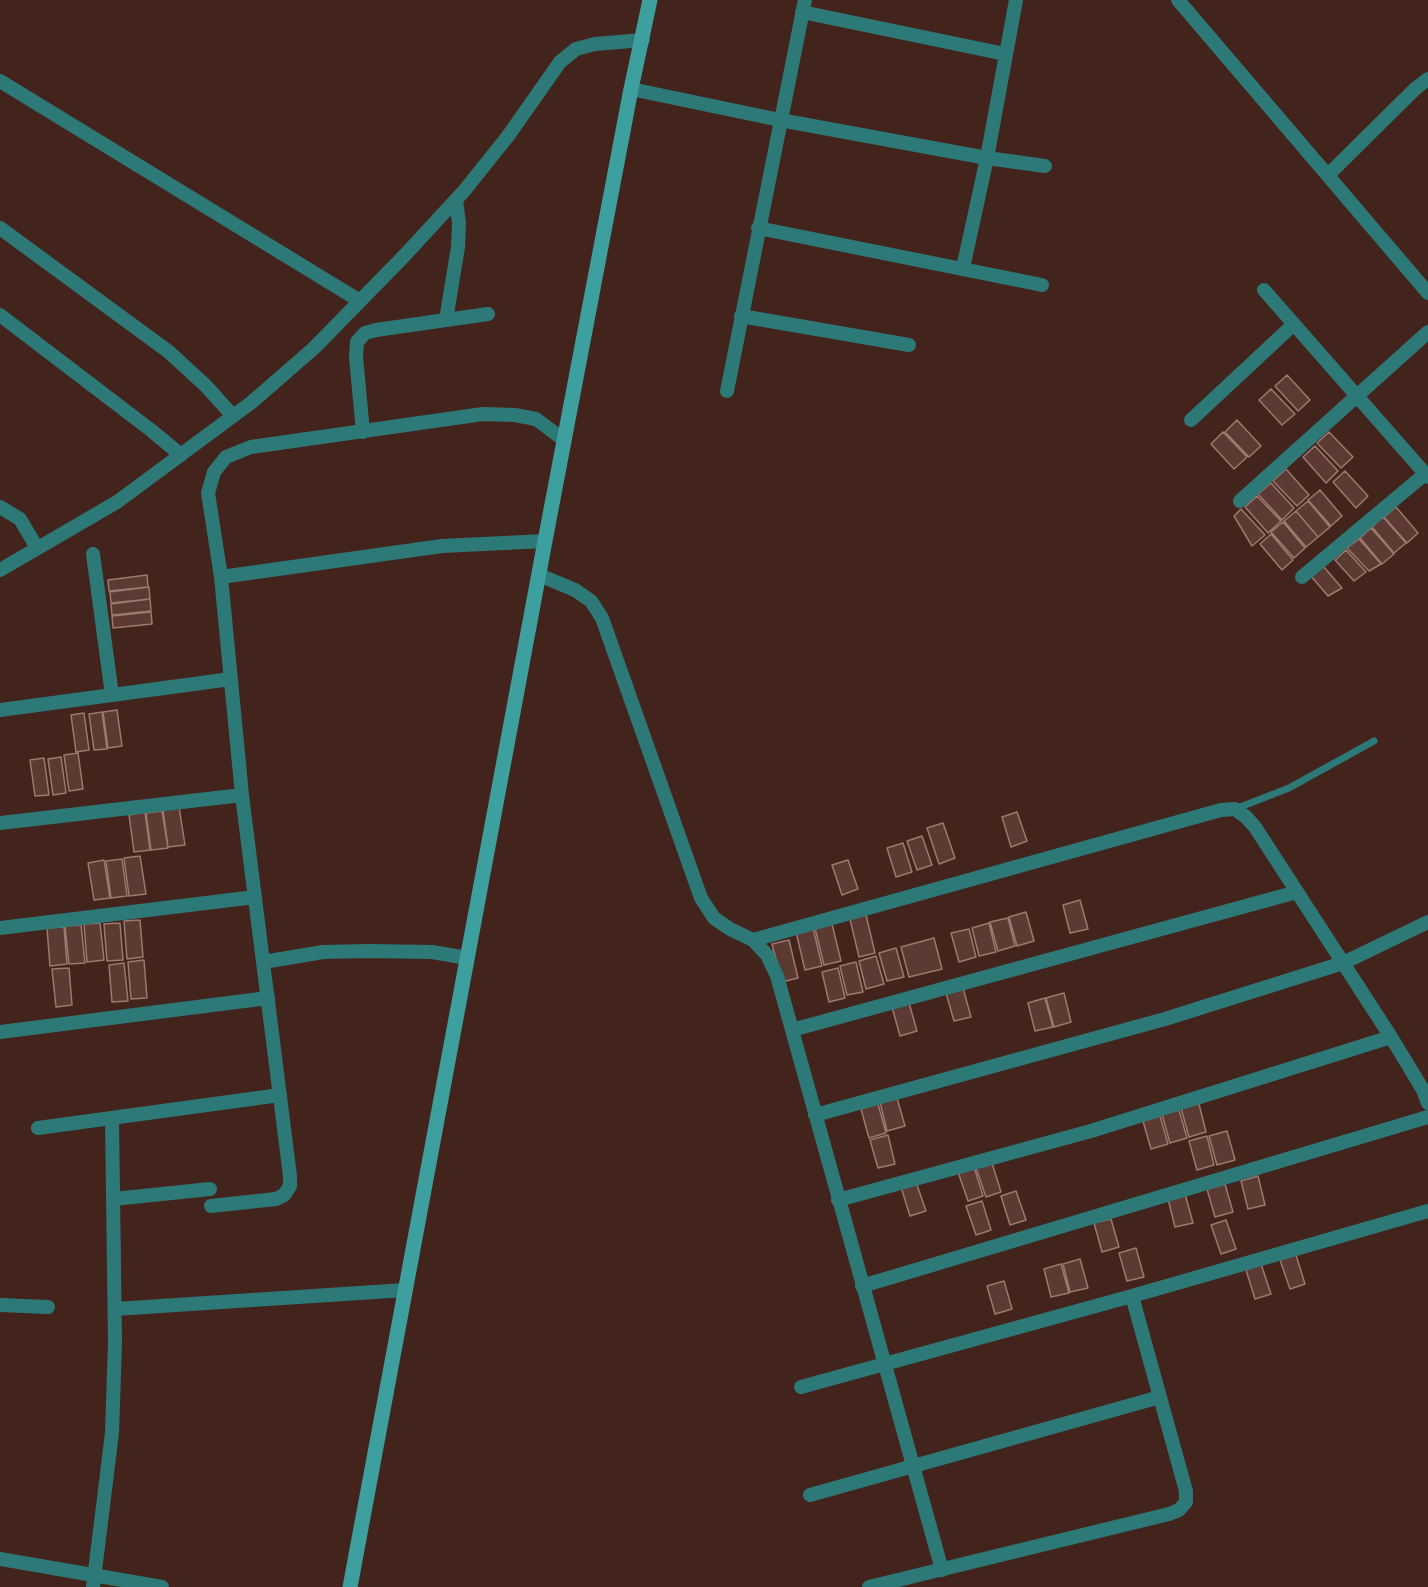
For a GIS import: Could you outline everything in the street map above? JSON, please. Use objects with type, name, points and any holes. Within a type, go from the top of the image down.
[{"type":"street","points":[[350,1587],[538,575],[650,0]]},
{"type":"street","points":[[963,268],[987,158],[1016,0]]},
{"type":"street","points":[[1178,0],[1428,293]]},
{"type":"street","points":[[727,391],[803,6],[1005,54]]},
{"type":"street","points":[[0,570],[117,502],[252,402],[314,348],[456,200],[508,135],[560,62],[576,49],[595,44],[643,40]]},
{"type":"street","points":[[1328,175],[1416,88],[1428,79]]},
{"type":"street","points":[[0,81],[360,301]]},
{"type":"street","points":[[631,89],[780,120],[987,158],[1044,166]]},
{"type":"street","points":[[446,320],[458,247],[459,223],[456,200]]},
{"type":"street","points":[[0,228],[169,352],[201,381],[233,416]]},
{"type":"street","points":[[758,228],[1042,285]]},
{"type":"street","points":[[1264,290],[1427,476],[1302,577]]},
{"type":"street","points":[[363,432],[356,357],[357,342],[365,333],[488,314]]},
{"type":"street","points":[[0,315],[181,455]]},
{"type":"street","points":[[741,316],[909,345]]},
{"type":"street","points":[[1191,420],[1294,324]]},
{"type":"street","points":[[1240,501],[1428,332]]},
{"type":"street","points":[[211,1206],[276,1199],[284,1195],[290,1186],[242,795],[221,577],[208,493],[214,472],[226,457],[251,447],[483,414],[515,415],[536,419],[564,440]]},
{"type":"street","points":[[0,507],[20,519],[37,548]]},
{"type":"street","points":[[221,577],[442,546],[545,541]]},
{"type":"street","points":[[93,554],[112,695]]},
{"type":"street","points":[[538,575],[575,590],[591,601],[602,618],[701,898],[714,918],[753,940],[767,955],[777,976],[942,1570]]},
{"type":"street","points":[[0,710],[231,679]]},
{"type":"street","points":[[0,823],[242,795]]},
{"type":"street","points":[[753,940],[1221,810],[1235,809],[1255,827],[1391,1037],[1423,1090],[1428,1103]]},
{"type":"street","points":[[792,1030],[1297,892]]},
{"type":"street","points":[[0,928],[255,897]]},
{"type":"street","points":[[815,1115],[1165,1019],[1342,963],[1428,922]]},
{"type":"street","points":[[263,962],[323,952],[369,951],[438,953],[467,958]]},
{"type":"street","points":[[0,1032],[268,998]]},
{"type":"street","points":[[838,1200],[1091,1131],[1391,1037]]},
{"type":"street","points":[[38,1128],[280,1095]]},
{"type":"street","points":[[862,1286],[1428,1117]]},
{"type":"street","points":[[93,1582],[112,1433],[115,1309],[112,1118]]},
{"type":"street","points":[[114,1199],[210,1189]]},
{"type":"street","points":[[801,1387],[1132,1296],[1428,1211]]},
{"type":"street","points":[[115,1309],[405,1290]]},
{"type":"street","points":[[869,1587],[1179,1510],[1186,1502],[1186,1491],[1132,1296]]},
{"type":"street","points":[[0,1305],[48,1306]]},
{"type":"street","points":[[810,1495],[1160,1397]]},
{"type":"street","points":[[0,1559],[93,1582],[162,1587]]},
{"type":"lane","points":[[1235,809],[1289,788],[1374,741]]},
{"type":"building","points":[[1287,375],[1310,400],[1298,411],[1275,386]]},
{"type":"building","points":[[1271,389],[1295,414],[1282,425],[1259,400]]},
{"type":"building","points":[[1237,420],[1261,446],[1249,457],[1225,432]]},
{"type":"building","points":[[1223,432],[1247,457],[1234,469],[1211,444]]},
{"type":"building","points":[[1329,432],[1353,457],[1341,468],[1317,443]]},
{"type":"building","points":[[1315,446],[1338,471],[1326,483],[1303,457]]},
{"type":"building","points":[[1286,469],[1309,495],[1297,506],[1273,481]]},
{"type":"building","points":[[1345,471],[1368,496],[1356,508],[1333,482]]},
{"type":"building","points":[[1271,483],[1294,508],[1282,520],[1258,494]]},
{"type":"building","points":[[1320,490],[1342,516],[1331,526],[1308,500]]},
{"type":"building","points":[[1257,496],[1281,521],[1268,533],[1245,507]]},
{"type":"building","points":[[1308,501],[1330,527],[1318,537],[1296,511]]},
{"type":"building","points":[[1396,507],[1418,533],[1407,543],[1384,517]]},
{"type":"building","points":[[1241,509],[1265,535],[1252,546],[1234,516]]},
{"type":"building","points":[[1296,511],[1318,537],[1306,547],[1284,521]]},
{"type":"building","points":[[1383,517],[1406,543],[1394,553],[1372,527]]},
{"type":"building","points":[[1283,522],[1305,548],[1294,558],[1271,532]]},
{"type":"building","points":[[1371,528],[1394,554],[1382,564],[1360,538]]},
{"type":"building","points":[[1271,534],[1293,560],[1282,570],[1260,544]]},
{"type":"building","points":[[1359,539],[1381,564],[1369,571],[1347,548]]},
{"type":"building","points":[[1346,550],[1366,572],[1354,581],[1335,560]]},
{"type":"building","points":[[1323,566],[1342,588],[1328,596],[1311,576]]},
{"type":"building","points":[[147,575],[148,587],[109,591],[108,580]]},
{"type":"building","points":[[149,587],[150,599],[111,603],[110,592]]},
{"type":"building","points":[[150,599],[151,611],[112,615],[111,604]]},
{"type":"building","points":[[151,612],[152,624],[113,628],[112,616]]},
{"type":"building","points":[[117,710],[122,746],[108,748],[103,712]]},
{"type":"building","points":[[102,712],[107,749],[94,750],[89,714]]},
{"type":"building","points":[[84,713],[89,750],[76,752],[71,715]]},
{"type":"building","points":[[78,753],[83,789],[69,791],[64,755]]},
{"type":"building","points":[[61,757],[66,793],[53,795],[48,759]]},
{"type":"building","points":[[44,758],[49,795],[35,796],[30,760]]},
{"type":"building","points":[[179,807],[185,845],[168,847],[163,810]]},
{"type":"building","points":[[162,811],[168,848],[151,850],[146,813]]},
{"type":"building","points":[[145,812],[150,850],[134,852],[129,815]]},
{"type":"building","points":[[1017,812],[1027,841],[1011,847],[1002,817]]},
{"type":"building","points":[[943,823],[955,858],[939,864],[927,828]]},
{"type":"building","points":[[922,836],[932,865],[917,870],[907,841]]},
{"type":"building","points":[[903,843],[912,872],[896,877],[887,848]]},
{"type":"building","points":[[140,856],[146,894],[129,896],[124,858]]},
{"type":"building","points":[[122,859],[127,896],[111,898],[106,861]]},
{"type":"building","points":[[104,860],[110,898],[94,900],[88,863]]},
{"type":"building","points":[[848,860],[858,889],[842,895],[832,865]]},
{"type":"building","points":[[1080,900],[1088,929],[1070,933],[1063,905]]},
{"type":"building","points":[[1026,912],[1034,941],[1017,946],[1009,917]]},
{"type":"building","points":[[866,915],[875,953],[859,957],[850,919]]},
{"type":"building","points":[[1008,918],[1015,946],[998,951],[990,922]]},
{"type":"building","points":[[140,920],[143,957],[127,959],[124,921]]},
{"type":"building","points":[[100,923],[104,960],[87,962],[84,924]]},
{"type":"building","points":[[120,923],[123,960],[107,961],[104,924]]},
{"type":"building","points":[[989,923],[996,952],[979,956],[972,928]]},
{"type":"building","points":[[832,924],[841,961],[824,965],[815,928]]},
{"type":"building","points":[[81,925],[85,963],[69,964],[65,926]]},
{"type":"building","points":[[64,927],[67,964],[50,966],[47,928]]},
{"type":"building","points":[[813,928],[822,966],[805,970],[796,932]]},
{"type":"building","points":[[969,929],[976,957],[959,962],[951,933]]},
{"type":"building","points":[[934,938],[942,969],[909,977],[901,947]]},
{"type":"building","points":[[789,940],[798,978],[782,982],[772,944]]},
{"type":"building","points":[[896,948],[904,977],[887,981],[879,953]]},
{"type":"building","points":[[876,956],[884,984],[866,989],[859,961]]},
{"type":"building","points":[[144,960],[147,998],[131,999],[128,962]]},
{"type":"building","points":[[856,962],[863,992],[847,995],[840,966]]},
{"type":"building","points":[[124,963],[128,1001],[112,1002],[109,965]]},
{"type":"building","points":[[69,968],[72,1005],[56,1007],[52,969]]},
{"type":"building","points":[[838,968],[845,998],[829,1002],[822,972]]},
{"type":"building","points":[[963,988],[971,1017],[954,1021],[946,993]]},
{"type":"building","points":[[1064,993],[1071,1022],[1054,1027],[1046,998]]},
{"type":"building","points":[[1045,998],[1053,1027],[1035,1031],[1028,1003]]},
{"type":"building","points":[[909,1003],[917,1031],[900,1036],[892,1007]]},
{"type":"building","points":[[897,1098],[905,1126],[887,1131],[880,1102]]},
{"type":"building","points":[[878,1104],[886,1133],[869,1138],[861,1109]]},
{"type":"building","points":[[1199,1104],[1206,1132],[1189,1137],[1181,1108]]},
{"type":"building","points":[[1179,1110],[1187,1138],[1170,1143],[1162,1114]]},
{"type":"building","points":[[1160,1116],[1168,1144],[1151,1149],[1143,1121]]},
{"type":"building","points":[[1227,1131],[1235,1160],[1217,1165],[1209,1136]]},
{"type":"building","points":[[888,1135],[895,1164],[878,1168],[870,1140]]},
{"type":"building","points":[[1207,1136],[1214,1165],[1197,1170],[1189,1141]]},
{"type":"building","points":[[992,1163],[1001,1192],[986,1197],[976,1168]]},
{"type":"building","points":[[974,1167],[983,1196],[968,1201],[958,1172]]},
{"type":"building","points":[[1258,1176],[1265,1205],[1248,1209],[1241,1181]]},
{"type":"building","points":[[916,1182],[926,1211],[910,1216],[901,1187]]},
{"type":"building","points":[[1225,1184],[1233,1212],[1215,1217],[1207,1189]]},
{"type":"building","points":[[1016,1191],[1026,1220],[1010,1225],[1001,1196]]},
{"type":"building","points":[[1185,1194],[1193,1223],[1175,1227],[1168,1199]]},
{"type":"building","points":[[982,1201],[991,1230],[976,1235],[966,1206]]},
{"type":"building","points":[[1111,1219],[1119,1247],[1102,1252],[1094,1223]]},
{"type":"building","points":[[1226,1220],[1236,1249],[1221,1254],[1211,1225]]},
{"type":"building","points":[[1136,1248],[1144,1277],[1127,1281],[1119,1253]]},
{"type":"building","points":[[1296,1255],[1305,1284],[1290,1289],[1280,1260]]},
{"type":"building","points":[[1080,1259],[1088,1288],[1070,1292],[1063,1264]]},
{"type":"building","points":[[1061,1264],[1069,1293],[1051,1297],[1044,1269]]},
{"type":"building","points":[[1261,1264],[1271,1294],[1255,1299],[1246,1270]]},
{"type":"building","points":[[1004,1281],[1012,1309],[995,1314],[987,1286]]}]
